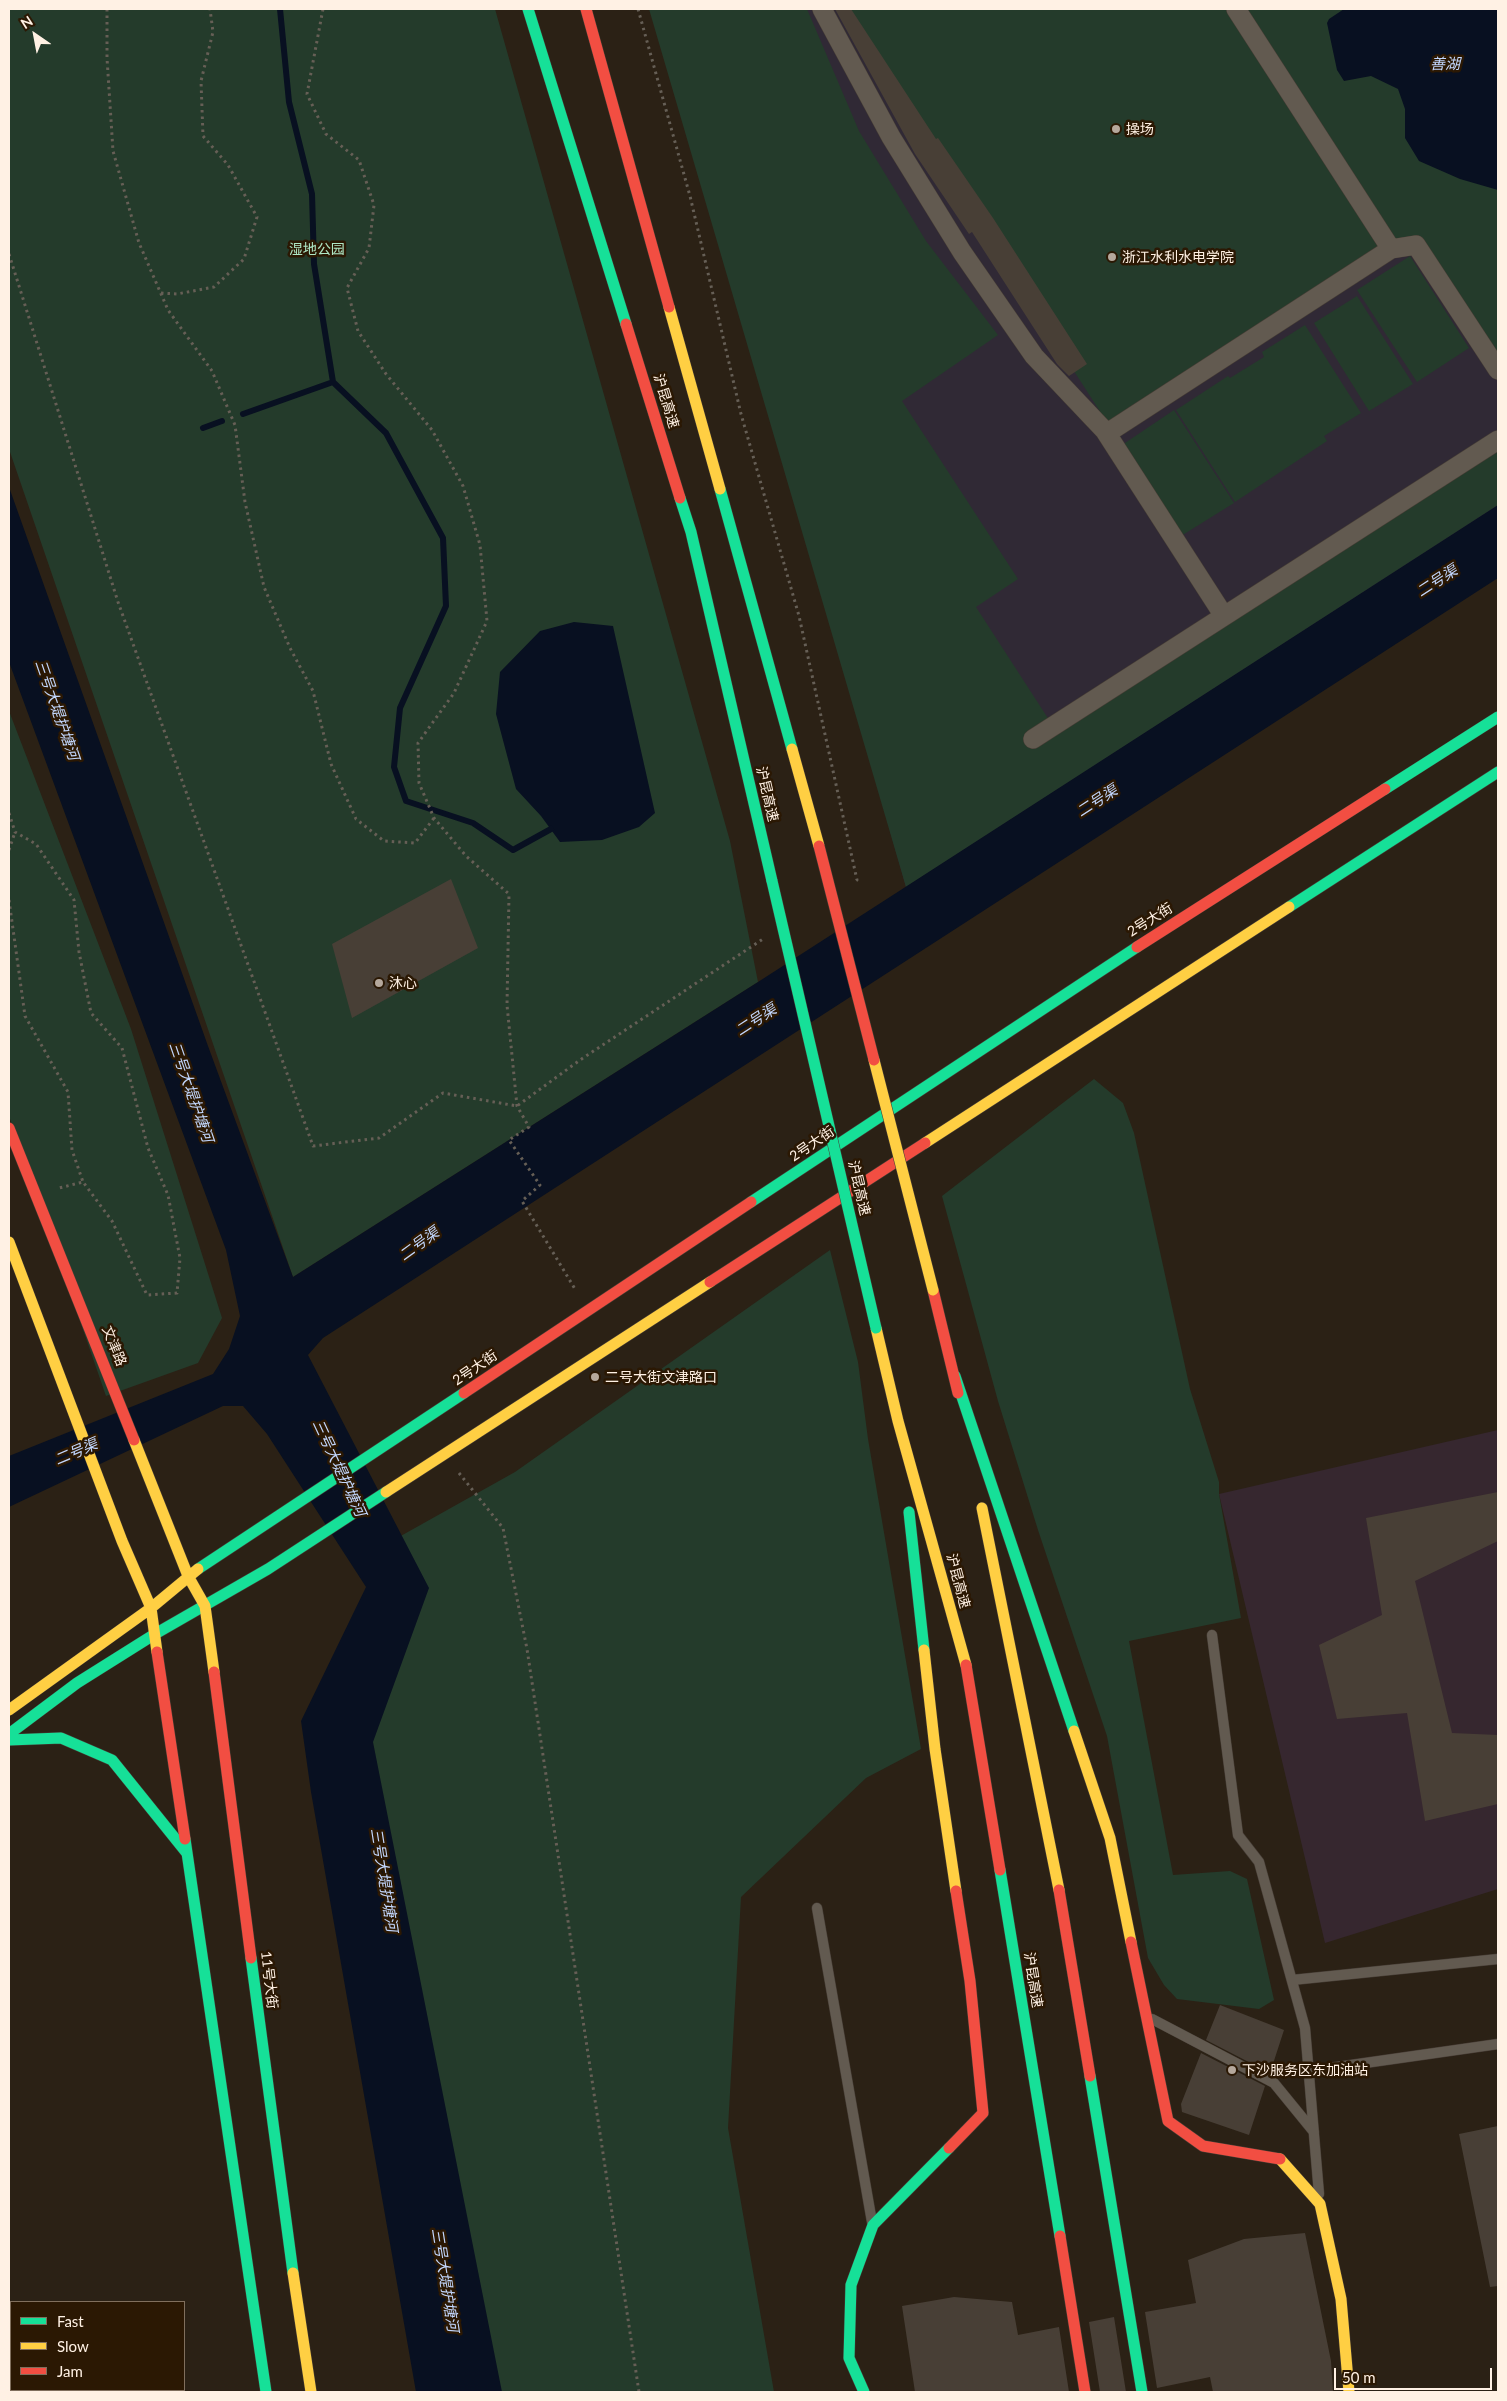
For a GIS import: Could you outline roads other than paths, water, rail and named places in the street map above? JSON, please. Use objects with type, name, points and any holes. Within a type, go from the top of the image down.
[{"type":"main road","name":"沪昆高速","points":[[528,9],[691,532],[898,1421],[968,1674],[1085,2392]]},
{"type":"main road","name":"沪昆高速","points":[[586,9],[819,846],[955,1376],[975,1472]]},
{"type":"main road","name":"2号大街","points":[[9,1710],[151,1608],[188,1576],[278,1516],[1096,972],[1498,718]]},
{"type":"main road","points":[[9,1734],[77,1683],[302,1545],[1498,772]]},
{"type":"main road","name":"文津路","points":[[9,1128],[188,1576]]},
{"type":"main road","points":[[9,1242],[97,1479],[151,1608],[266,2392]]},
{"type":"main road","points":[[955,1376],[1110,1838],[1168,2121],[1203,2146],[1278,2157],[1320,2204],[1341,2299],[1349,2392]]},
{"type":"main road","points":[[864,2392],[849,2358],[851,2286],[873,2225],[983,2113],[970,1981],[935,1749],[898,1421]]},
{"type":"main road","points":[[980,1501],[1052,1847],[1142,2392]]},
{"type":"main road","name":"11号大街","points":[[188,1576],[205,1606],[298,2313],[311,2392]]},
{"type":"main road","points":[[9,1740],[61,1738],[112,1760],[187,1853]]},
{"type":"street","points":[[822,9],[891,138],[962,252],[1034,356],[1105,432],[1224,616]]},
{"type":"street","points":[[1236,9],[1391,249]]},
{"type":"street","points":[[1112,430],[1391,249],[1416,245],[1498,370]]},
{"type":"street","points":[[1033,738],[1498,440]]},
{"type":"lane","points":[[1212,1635],[1238,1835],[1259,1862],[1305,2028],[1320,2204]]},
{"type":"lane","points":[[817,1908],[873,2225]]},
{"type":"lane","points":[[1292,1980],[1498,1959]]},
{"type":"lane","points":[[1147,2016],[1274,2083],[1314,2132]]},
{"type":"lane","points":[[1308,2071],[1498,2044]]},
{"type":"water","name":"善湖","points":[[1344,9],[1498,9],[1498,190],[1460,179],[1419,161],[1405,138],[1405,109],[1398,89],[1371,76],[1344,81],[1337,70],[1327,23],[1329,19]]},
{"type":"water","points":[[9,487],[208,1046],[293,1277],[758,982],[1498,505],[1498,578],[323,1338],[308,1355],[429,1588],[373,1742],[502,2392],[416,2392],[311,1792],[301,1721],[366,1587],[267,1434],[243,1406],[223,1406],[9,1507],[9,1456],[213,1374],[229,1349],[240,1316],[226,1250],[9,662]]},
{"type":"water","points":[[574,622],[613,626],[655,813],[639,827],[602,840],[560,842],[541,816],[516,789],[496,714],[500,672],[540,631]]},
{"type":"waterway","points":[[280,9],[289,102],[312,194],[314,264],[333,382],[386,433],[443,538],[446,606],[400,708],[394,767],[406,801],[473,823],[513,850],[551,829]]},
{"type":"waterway","points":[[243,414],[333,382]]},
{"type":"waterway","points":[[203,428],[222,421]]},
{"type":"place","name":"操场","points":[[1116,129]]},
{"type":"place","name":"浙江水利水电学院","points":[[1112,257]]},
{"type":"place","name":"沐心","points":[[379,983]]},
{"type":"place","name":"二号大街文津路口","points":[[595,1377]]},
{"type":"place","name":"下沙服务区东加油站","points":[[1232,2070]]},
{"type":"park label","name":"湿地公园","points":[[317,249]]},
{"type":"water label","name":"二号渠","points":[[1437,581]]},
{"type":"water label","name":"三号大堤护塘河","points":[[57,710]]},
{"type":"water label","name":"二号渠","points":[[1097,801]]},
{"type":"water label","name":"二号渠","points":[[756,1020]]},
{"type":"water label","name":"三号大堤护塘河","points":[[191,1092]]},
{"type":"water label","name":"二号渠","points":[[419,1244]]},
{"type":"water label","name":"二号渠","points":[[76,1452]]},
{"type":"water label","name":"三号大堤护塘河","points":[[339,1468]]},
{"type":"water label","name":"三号大堤护塘河","points":[[384,1880]]},
{"type":"water label","name":"三号大堤护塘河","points":[[445,2280]]}]
